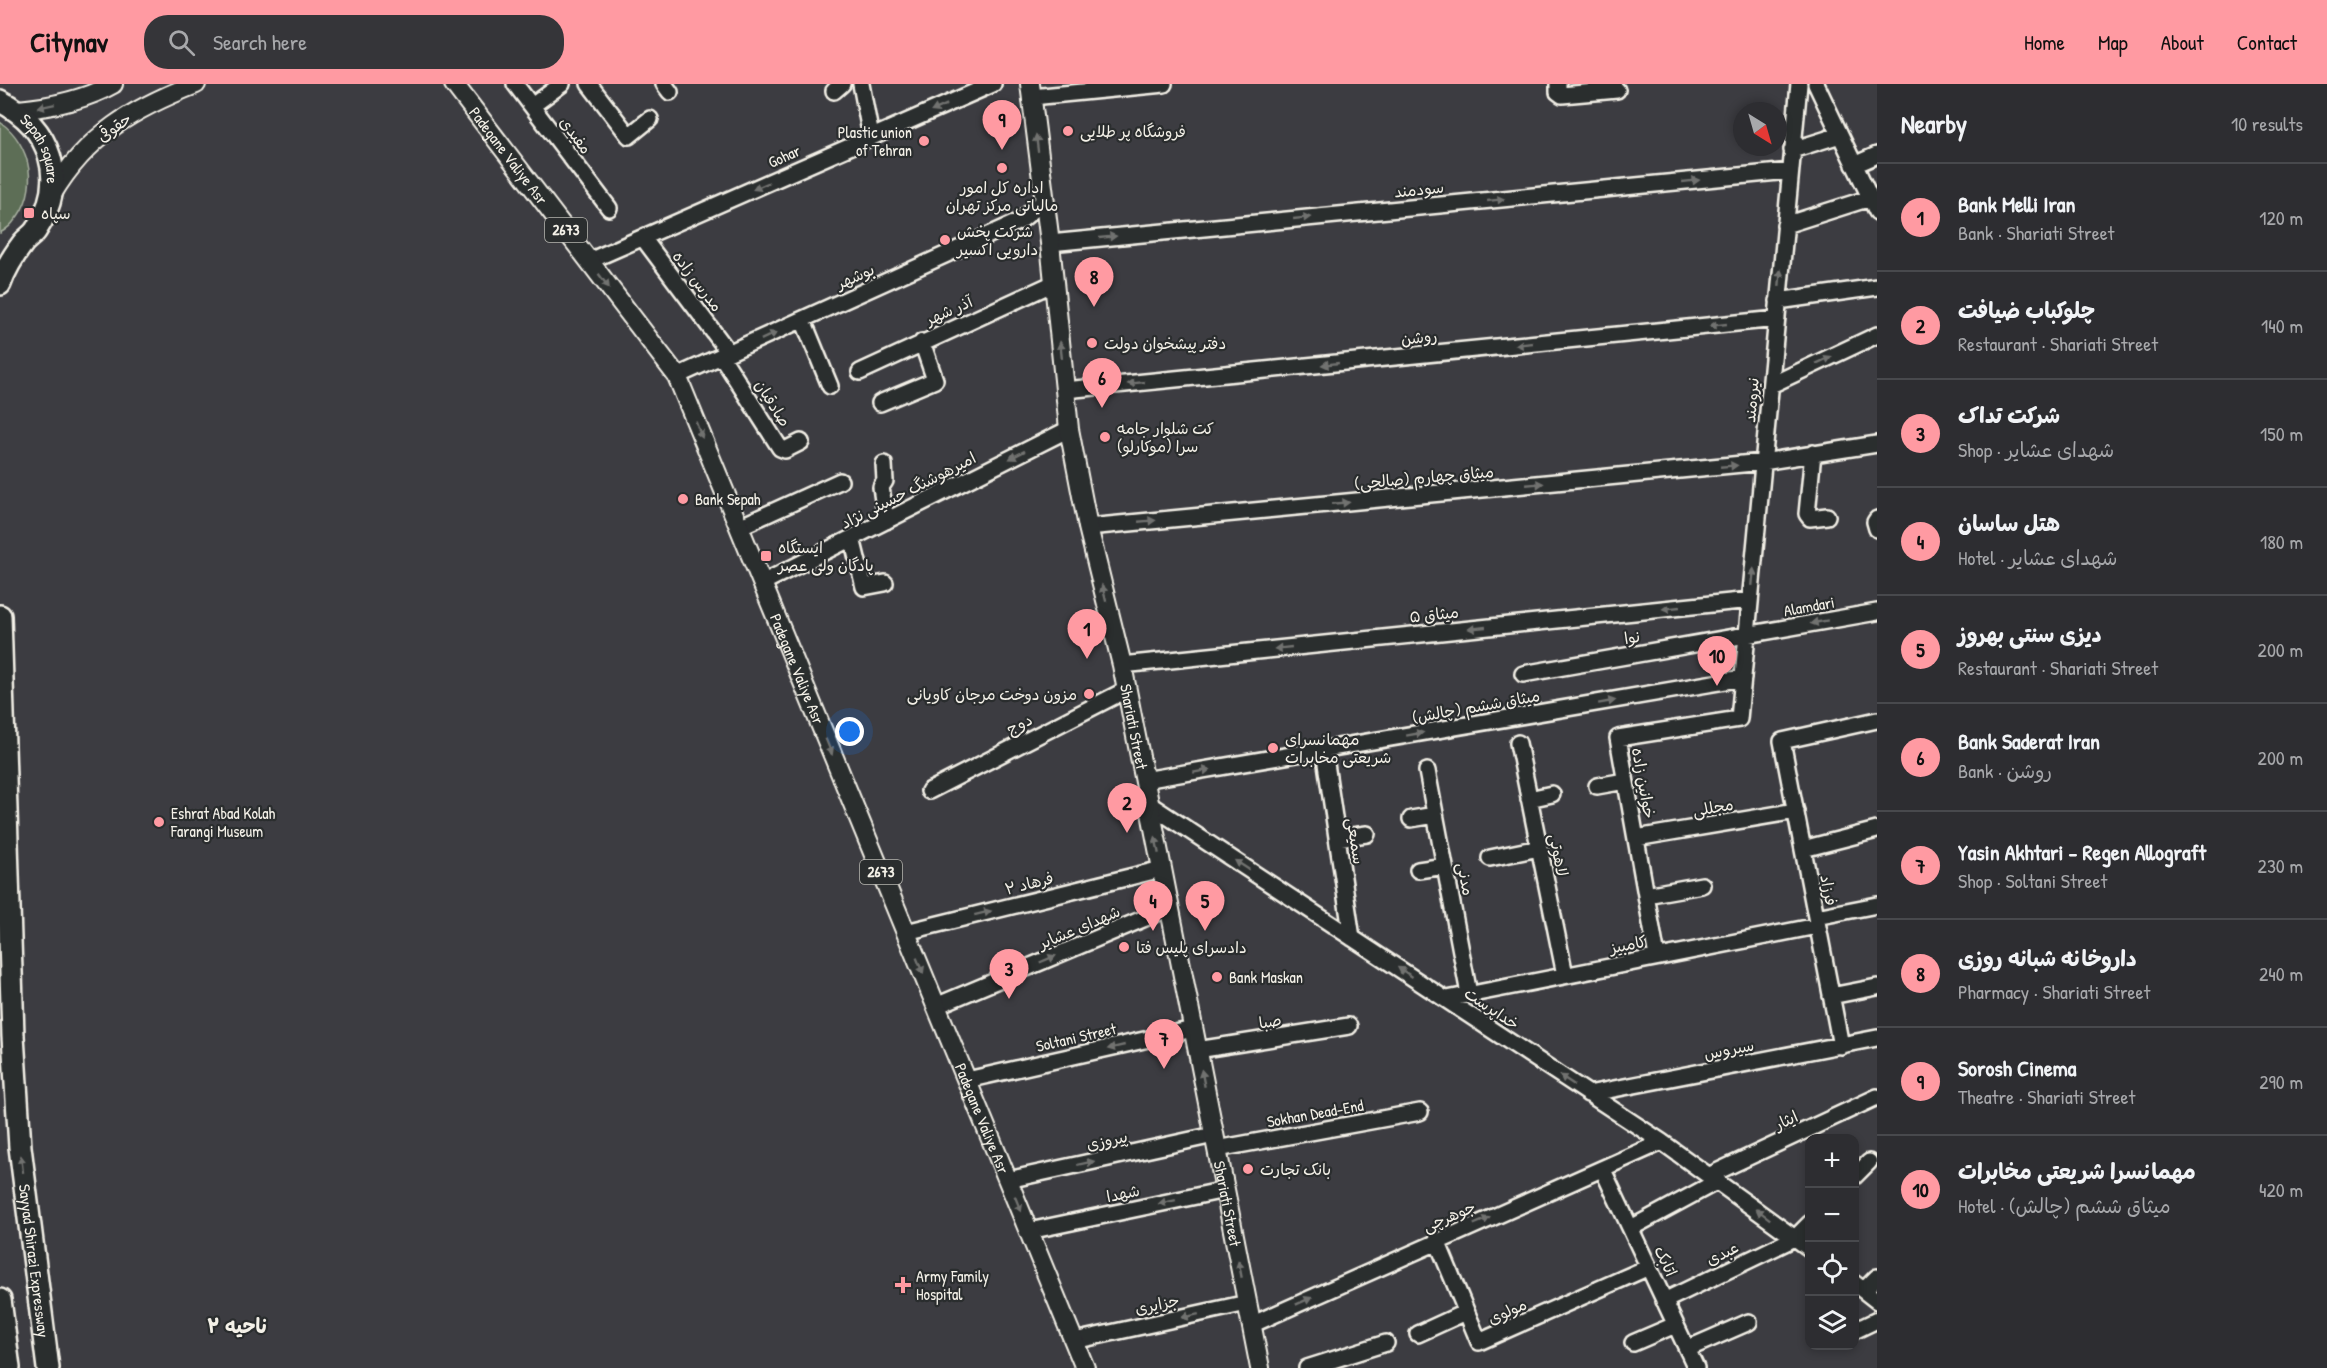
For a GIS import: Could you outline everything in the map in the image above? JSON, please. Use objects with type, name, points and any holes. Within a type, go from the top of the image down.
[{"type":"highway","name":"Sepah square","points":[[0,284],[11,260],[24,242],[35,232],[52,194],[53,170],[47,147],[35,126],[9,105]]},
{"type":"highway","name":"Sayyad Shirazi Expressway","points":[[0,616],[13,1036],[20,1147],[48,1368]]},
{"type":"highway","points":[[0,1300],[9,1368]]},
{"type":"main road","points":[[9,105],[39,108],[69,101],[113,84]]},
{"type":"main road","name":"حقوقی","points":[[52,194],[64,173],[77,158],[120,120],[156,99],[196,84]]},
{"type":"main road","name":"Padegane Valiye Asr","points":[[454,84],[677,376],[1085,1368]]},
{"type":"main road","name":"Shariati Street","points":[[1031,90],[1050,243],[1069,429],[1088,527],[1122,665],[1260,1368]]},
{"type":"street","name":"مفیدی","points":[[515,84],[609,208]]},
{"type":"street","points":[[532,106],[562,84]]},
{"type":"street","points":[[589,84],[629,136],[650,119]]},
{"type":"street","points":[[861,84],[871,137]]},
{"type":"street","name":"Gohar","points":[[589,261],[993,84]]},
{"type":"street","points":[[1031,90],[1164,84]]},
{"type":"street","points":[[1558,84],[1558,92],[1562,95],[1617,90]]},
{"type":"street","name":"نیرومند","points":[[1739,719],[1799,84]]},
{"type":"street","points":[[1785,225],[1874,206],[1816,84]]},
{"type":"street","points":[[1792,150],[1840,135]]},
{"type":"street","points":[[1854,165],[1877,155]]},
{"type":"street","name":"سودمند","points":[[1050,243],[1791,171]]},
{"type":"street","name":"بوشهر","points":[[677,376],[726,351],[803,320],[1020,221],[1044,201]]},
{"type":"street","name":"مدرس زاده","points":[[643,238],[726,351]]},
{"type":"street","name":"آذر شهر","points":[[860,372],[1054,283]]},
{"type":"street","points":[[1778,301],[1877,287]]},
{"type":"street","name":"روشن","points":[[1065,390],[1777,319]]},
{"type":"street","points":[[803,320],[830,386]]},
{"type":"street","points":[[1770,385],[1877,335]]},
{"type":"street","points":[[880,403],[934,380],[922,342]]},
{"type":"street","name":"صادقیان","points":[[726,351],[780,448],[785,450],[801,442]]},
{"type":"street","name":"امیرهوشنگ حسینی نژاد","points":[[762,583],[1069,429]]},
{"type":"street","name":"میثاق چهارم (صالحی)","points":[[1088,527],[1763,462],[1877,444]]},
{"type":"street","points":[[1813,453],[1807,514],[1810,518],[1827,516]]},
{"type":"street","points":[[884,464],[885,481],[881,487],[886,521]]},
{"type":"street","points":[[739,527],[840,481]]},
{"type":"street","points":[[1877,519],[1875,522],[1877,529]]},
{"type":"street","points":[[852,538],[864,587],[885,583]]},
{"type":"street","name":"میثاق ۵","points":[[1122,665],[1750,600]]},
{"type":"street","name":"Alamdari","points":[[1747,635],[1877,612]]},
{"type":"street","name":"نوا","points":[[1523,674],[1747,635]]},
{"type":"street","name":"میثاق ششم (چالش)","points":[[1144,780],[1743,678]]},
{"type":"street","name":"دوج","points":[[929,791],[1126,690]]},
{"type":"street","name":"خوانین زاده","points":[[1657,957],[1618,738],[1739,719]]},
{"type":"street","name":"فرزاد","points":[[1840,1046],[1782,741],[1877,720]]},
{"type":"street","name":"لاهوتی","points":[[1518,743],[1565,975]]},
{"type":"street","name":"سمیعی","points":[[1324,750],[1352,938]]},
{"type":"street","name":"مدنی","points":[[1427,771],[1469,994]]},
{"type":"street","points":[[1598,786],[1626,781]]},
{"type":"street","points":[[1529,799],[1552,794]]},
{"type":"street","name":"خداپرست","points":[[1149,804],[1662,1142],[1805,1246]]},
{"type":"street","name":"مجللی","points":[[1636,838],[1796,811]]},
{"type":"street","points":[[1411,819],[1435,815]]},
{"type":"street","points":[[1803,849],[1877,830]]},
{"type":"street","points":[[1337,838],[1367,834]]},
{"type":"street","points":[[1490,858],[1539,848]]},
{"type":"street","points":[[1418,870],[1445,866]]},
{"type":"street","name":"فرهاد ۲","points":[[906,932],[1162,869]]},
{"type":"street","points":[[1646,895],[1702,885]]},
{"type":"street","name":"کامبیز","points":[[1447,999],[1657,957],[1877,905]]},
{"type":"street","name":"شهدای عشایر","points":[[936,1006],[1169,908]]},
{"type":"street","points":[[1831,996],[1877,987]]},
{"type":"street","name":"صبا","points":[[1197,1050],[1349,1026]]},
{"type":"street","name":"Soltani Street","points":[[967,1080],[1193,1029]]},
{"type":"street","name":"سیروس","points":[[1588,1094],[1877,1038]]},
{"type":"street","name":"ایثار","points":[[1630,1228],[1714,1178],[1877,1097]]},
{"type":"street","name":"Sokhan Dead-End","points":[[1215,1142],[1420,1112]]},
{"type":"street","name":"پیروزی","points":[[1008,1180],[1215,1142]]},
{"type":"street","name":"جوهرچی","points":[[1251,1325],[1662,1142]]},
{"type":"street","points":[[1859,1172],[1869,1162]]},
{"type":"street","name":"اتابک","points":[[1603,1170],[1695,1368]]},
{"type":"street","name":"شهدا","points":[[1029,1231],[1225,1190]]},
{"type":"street","points":[[1795,1238],[1805,1227]]},
{"type":"street","name":"عبدی","points":[[1664,1301],[1795,1238]]},
{"type":"street","name":"مولوی","points":[[1437,1241],[1478,1341],[1482,1342],[1649,1267]]},
{"type":"street","points":[[1877,1277],[1859,1286],[1877,1301]]},
{"type":"street","name":"جزایری","points":[[1074,1341],[1247,1303]]},
{"type":"street","points":[[1418,1334],[1467,1312]]},
{"type":"street","points":[[1859,1328],[1877,1320]]},
{"type":"street","points":[[1687,1349],[1749,1322]]},
{"type":"street","points":[[1633,1343],[1676,1325]]},
{"type":"street","points":[[1307,1368],[1386,1343]]},
{"type":"green space","points":[[0,122],[11,131],[25,155],[29,168],[29,182],[22,209],[11,225],[0,233]]},
{"type":"place","name":"فروشگاه پر طلایی","points":[[1068,131]]},
{"type":"place","name":"Plastic union of Tehran","points":[[924,141]]},
{"type":"place","name":"Sorosh Cinema","points":[[1002,150]]},
{"type":"place","name":"اداره کل امور مالیاتی مرکز تهران","points":[[1002,168]]},
{"type":"place","name":"سپاه","points":[[29,213]]},
{"type":"place","name":"شرکت پخش دارویی اکسیر","points":[[945,240]]},
{"type":"place","name":"داروخانه شبانه روزی","points":[[1094,307]]},
{"type":"place","name":"دفتر پیشخوان دولت","points":[[1092,343]]},
{"type":"place","name":"Bank Saderat Iran","points":[[1102,408]]},
{"type":"place","name":"کت شلوار جامه سرا (موکارلو)","points":[[1105,437]]},
{"type":"place","name":"Bank Sepah","points":[[683,499]]},
{"type":"place","name":"ایستگاه پادگان ولی عصر","points":[[766,556]]},
{"type":"place","name":"Bank Melli Iran","points":[[1087,659]]},
{"type":"place","name":"مهمانسرا شریعتی مخابرات","points":[[1717,686]]},
{"type":"place","name":"مزون دوخت مرجان کاویانی","points":[[1089,694]]},
{"type":"place","name":"مهمانسرای شریعتی مخابرات","points":[[1273,748]]},
{"type":"place","name":"Eshrat Abad Kolah Farangi Museum","points":[[159,822]]},
{"type":"place","name":"چلوکباب ضیافت","points":[[1127,833]]},
{"type":"place","name":"هتل ساسان","points":[[1153,931]]},
{"type":"place","name":"دیزی سنتی بهروز","points":[[1205,931]]},
{"type":"place","name":"دادسرای پلیس فتا","points":[[1124,947]]},
{"type":"place","name":"Bank Maskan","points":[[1217,977]]},
{"type":"place","name":"شرکت تداک","points":[[1009,999]]},
{"type":"place","name":"Yasin Akhtari - Regen Allograft","points":[[1164,1069]]},
{"type":"place","name":"بانک تجارت","points":[[1248,1169]]},
{"type":"place","name":"Army Family Hospital","points":[[903,1285]]},
{"type":"district","name":"ناحیه ۲","points":[[237,1326]]}]
